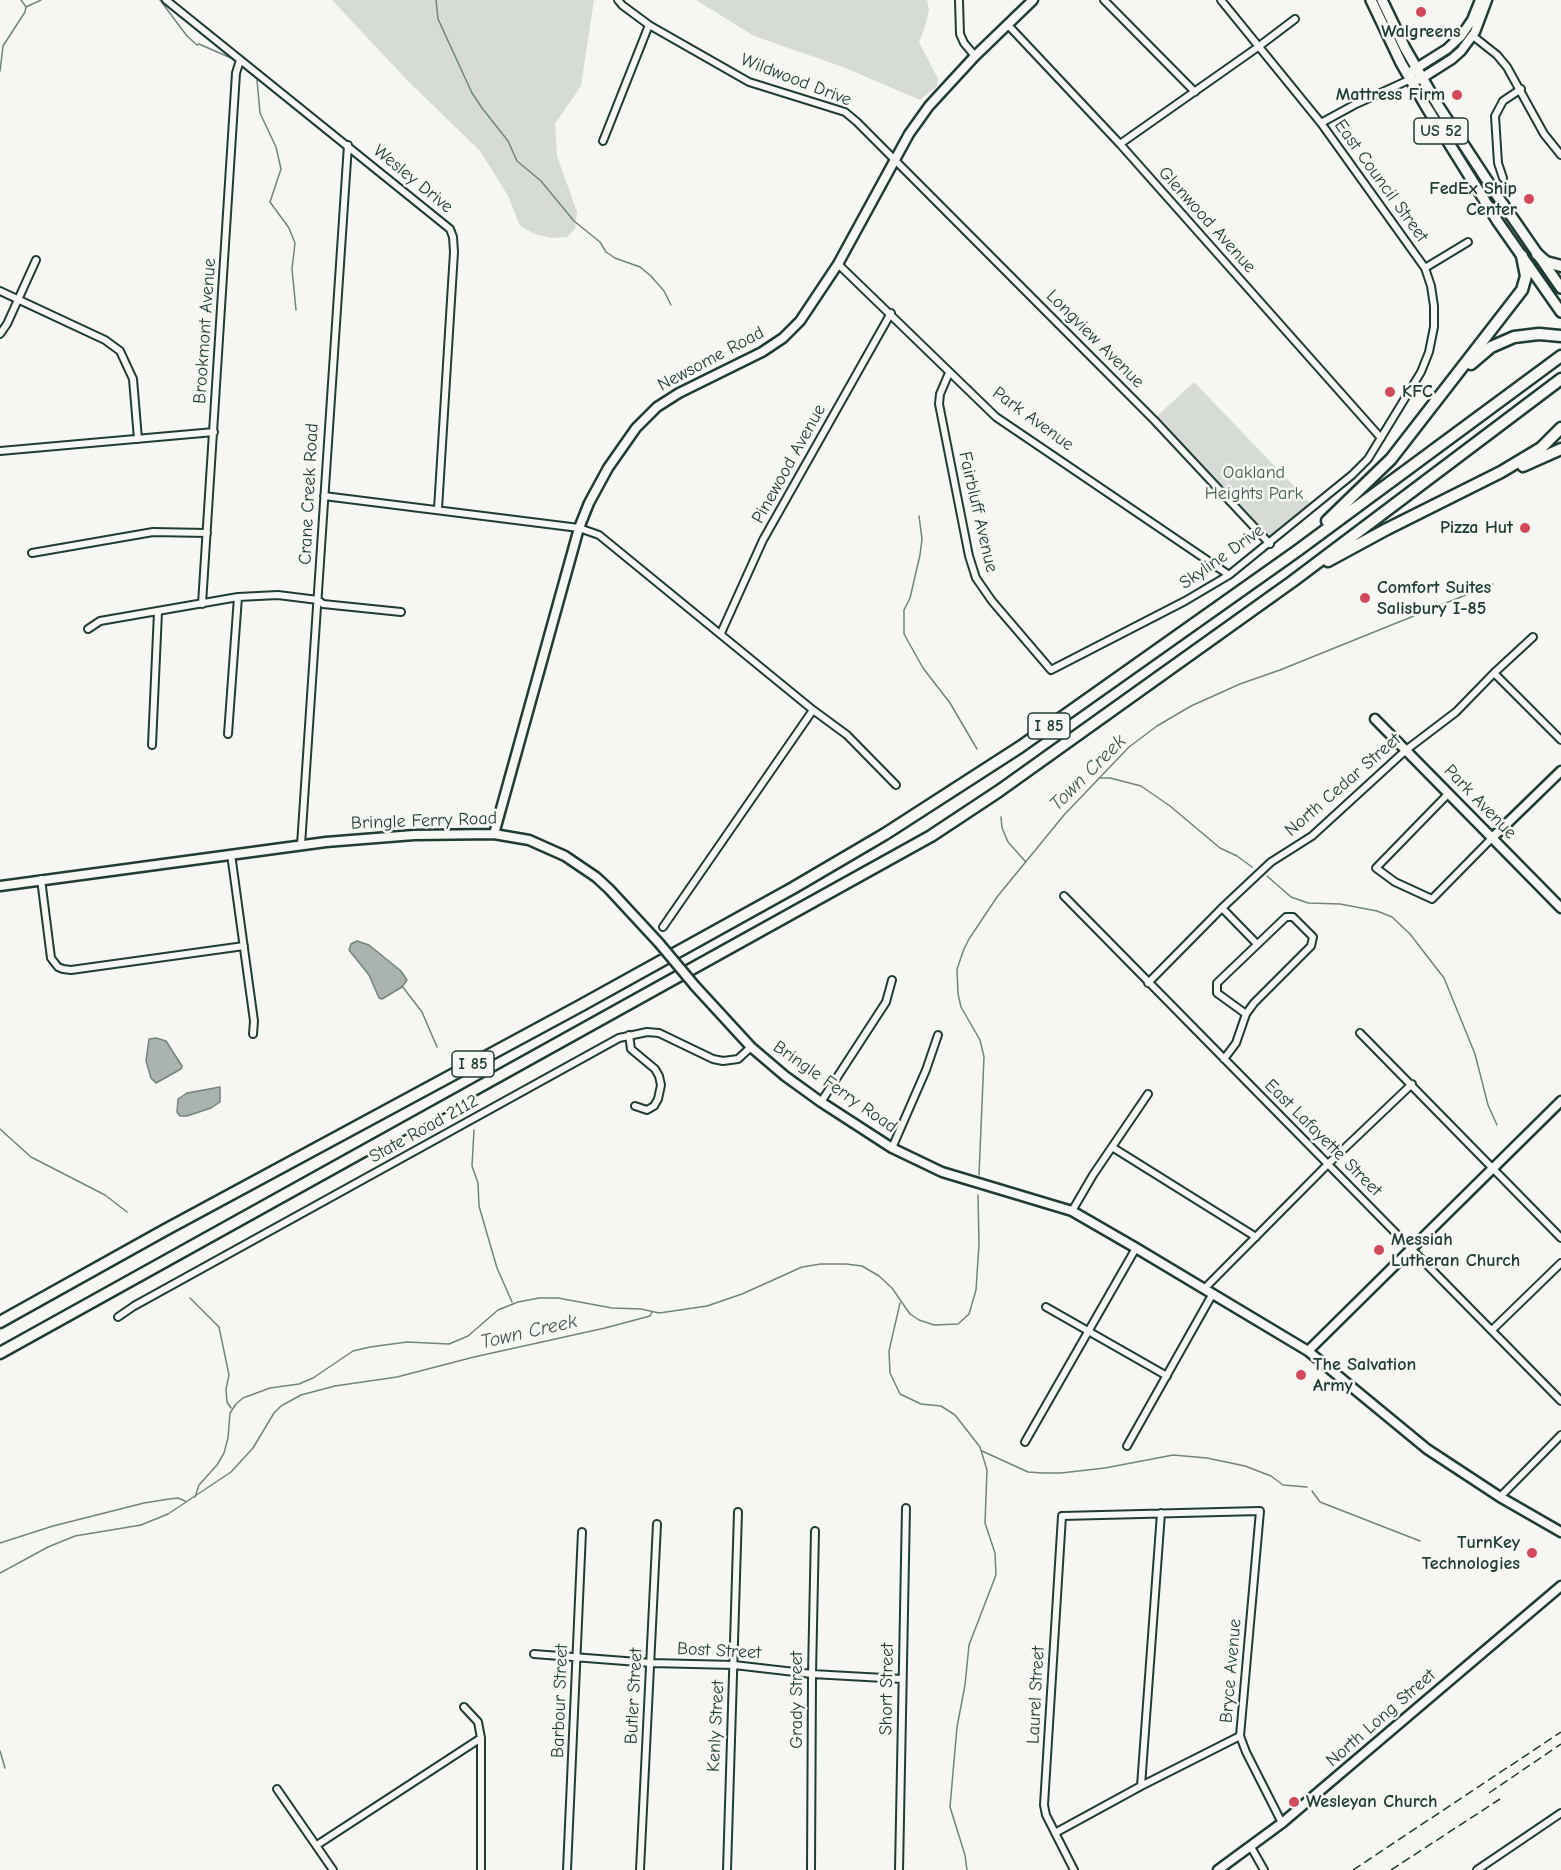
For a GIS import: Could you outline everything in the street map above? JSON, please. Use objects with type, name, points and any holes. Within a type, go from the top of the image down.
[{"type":"highway","points":[[1537,254],[1546,262],[1561,266]]},
{"type":"highway","points":[[1297,551],[1309,536],[1383,468],[1522,290],[1526,276],[1522,256]]},
{"type":"highway","points":[[1424,418],[1468,368],[1491,347],[1519,336],[1539,333],[1561,336]]},
{"type":"highway","name":"I 85","points":[[0,1322],[580,1006],[793,888],[885,834],[1020,747],[1297,551],[1561,356]]},
{"type":"highway","name":"I 85","points":[[0,1353],[931,836],[999,791],[1293,581],[1559,380]]},
{"type":"highway","points":[[1470,489],[1533,453],[1561,428]]},
{"type":"highway","points":[[1293,581],[1378,534],[1470,489],[1561,449]]},
{"type":"main road","name":"US 52","points":[[1371,0],[1391,44],[1411,79],[1476,187],[1522,256]]},
{"type":"main road","name":"US 52","points":[[1382,0],[1422,78],[1479,168],[1561,288]]},
{"type":"main road","points":[[1522,256],[1561,312]]},
{"type":"street","name":"Wesley Drive","points":[[166,0],[450,229],[454,252],[438,509]]},
{"type":"street","name":"Wildwood Drive","points":[[618,0],[650,25],[749,82],[845,112],[895,159]]},
{"type":"street","points":[[959,0],[960,34],[975,56]]},
{"type":"street","name":"Newsome Road","points":[[494,834],[579,528],[598,485],[636,428],[657,407],[679,393],[762,352],[783,338],[813,304],[838,264],[909,134],[929,106],[975,56],[1033,0]]},
{"type":"street","points":[[1104,0],[1195,92]]},
{"type":"street","name":"East Council Street","points":[[1221,0],[1321,123],[1425,268]]},
{"type":"street","points":[[1411,79],[1412,71],[1447,49],[1461,36],[1472,20],[1480,0]]},
{"type":"street","points":[[1321,123],[1395,84],[1422,78],[1454,58],[1473,36],[1487,0]]},
{"type":"street","points":[[1120,144],[1295,19]]},
{"type":"street","points":[[603,141],[650,25]]},
{"type":"street","name":"Glenwood Avenue","points":[[1008,25],[1120,144],[1381,438]]},
{"type":"street","points":[[1473,36],[1502,60],[1521,89],[1544,134],[1561,155]]},
{"type":"street","name":"Brookmont Avenue","points":[[202,604],[236,73],[240,60]]},
{"type":"street","points":[[1503,178],[1498,164],[1495,116],[1503,101],[1521,89]]},
{"type":"street","name":"Crane Creek Road","points":[[301,845],[348,145]]},
{"type":"street","name":"Longview Avenue","points":[[895,159],[1155,421],[1270,544]]},
{"type":"street","points":[[1425,268],[1468,242]]},
{"type":"street","points":[[0,334],[8,324],[36,260]]},
{"type":"street","name":"Park Avenue","points":[[838,264],[996,417],[1229,575]]},
{"type":"street","name":"Skyline Drive","points":[[1051,670],[1185,601],[1229,575],[1270,544],[1368,459],[1421,372],[1429,352],[1434,327],[1434,306],[1425,268]]},
{"type":"street","points":[[0,291],[105,340],[120,351],[133,379],[138,439]]},
{"type":"street","name":"Pinewood Avenue","points":[[721,633],[763,540],[891,314]]},
{"type":"street","name":"Fairbluff Avenue","points":[[949,373],[940,394],[939,404],[969,556],[976,578],[992,601],[1051,670]]},
{"type":"street","points":[[0,451],[214,432]]},
{"type":"street","points":[[324,496],[438,509],[579,528],[593,532],[610,542],[813,710],[847,735],[896,785]]},
{"type":"street","points":[[32,553],[153,532],[207,533]]},
{"type":"street","points":[[88,629],[100,621],[238,597],[278,595],[318,600],[323,604],[401,612]]},
{"type":"street","points":[[228,734],[238,597]]},
{"type":"street","points":[[152,745],[158,612]]},
{"type":"street","name":"North Cedar Street","points":[[1148,983],[1271,862],[1312,836],[1406,750],[1456,712],[1533,637]]},
{"type":"street","points":[[1494,673],[1561,740]]},
{"type":"street","points":[[663,927],[813,710]]},
{"type":"street","name":"Park Avenue","points":[[1375,719],[1561,908]]},
{"type":"street","points":[[1448,794],[1376,868],[1395,882],[1432,899],[1561,771]]},
{"type":"street","name":"Bringle Ferry Road","points":[[0,886],[301,845],[386,837],[494,834],[542,845],[582,867],[609,889],[751,1047],[821,1102],[892,1148],[942,1172],[1072,1211],[1136,1248],[1308,1351],[1426,1449],[1500,1497],[1561,1532]]},
{"type":"street","points":[[231,854],[254,1021],[253,1034]]},
{"type":"street","points":[[42,879],[51,958],[58,967],[71,970],[244,946]]},
{"type":"street","name":"East Lafayette Street","points":[[1064,896],[1561,1401]]},
{"type":"street","points":[[1222,908],[1257,944]]},
{"type":"street","points":[[1224,1059],[1236,1043],[1246,1014],[1254,1003],[1311,946],[1313,937],[1293,917],[1286,917],[1217,983],[1217,993],[1246,1014]]},
{"type":"street","points":[[821,1102],[886,1002],[892,980]]},
{"type":"street","name":"State Road 2112","points":[[118,1317],[619,1038],[647,1032],[659,1033],[723,1061],[738,1059],[751,1047]]},
{"type":"street","points":[[1360,1033],[1561,1238]]},
{"type":"street","points":[[629,1035],[631,1049],[655,1069],[661,1085],[654,1106],[647,1110],[635,1106]]},
{"type":"street","points":[[892,1148],[926,1070],[938,1035]]},
{"type":"street","points":[[1204,1289],[1328,1164],[1412,1084]]},
{"type":"street","points":[[1072,1211],[1148,1094]]},
{"type":"street","points":[[1308,1351],[1561,1101]]},
{"type":"street","points":[[1112,1147],[1256,1237]]},
{"type":"street","points":[[1025,1442],[1136,1248]]},
{"type":"street","points":[[1492,1330],[1561,1263]]},
{"type":"street","points":[[1127,1446],[1212,1294]]},
{"type":"street","points":[[1046,1306],[1167,1376]]},
{"type":"street","points":[[1500,1497],[1561,1435]]},
{"type":"street","name":"Short Street","points":[[899,1870],[906,1508]]},
{"type":"street","name":"Bryce Avenue","points":[[1161,1513],[1260,1511],[1240,1736],[1282,1823]]},
{"type":"street","name":"Kenly Street","points":[[727,1870],[738,1512]]},
{"type":"street","points":[[1141,1786],[1161,1513]]},
{"type":"street","name":"Laurel Street","points":[[1074,1870],[1046,1815],[1044,1805],[1062,1516],[1161,1513]]},
{"type":"street","name":"Butler Street","points":[[640,1870],[657,1524]]},
{"type":"street","name":"Grady Street","points":[[811,1870],[815,1531]]},
{"type":"street","name":"Barbour Street","points":[[567,1870],[582,1532]]},
{"type":"street","name":"North Long Street","points":[[1218,1870],[1282,1823],[1561,1586]]},
{"type":"street","name":"Bost Street","points":[[534,1654],[651,1663],[734,1665],[812,1674],[902,1679]]},
{"type":"street","points":[[464,1707],[477,1722],[481,1738],[480,1870]]},
{"type":"street","points":[[1055,1833],[1240,1736]]},
{"type":"street","points":[[317,1845],[481,1738]]},
{"type":"street","points":[[277,1789],[333,1870]]},
{"type":"street","points":[[1477,1870],[1561,1813]]},
{"type":"street","points":[[1251,1846],[1264,1870]]},
{"type":"green space","points":[[332,0],[594,0],[581,86],[555,124],[557,156],[577,212],[575,229],[567,237],[551,238],[535,234],[520,226],[508,196],[480,151],[406,79]]},
{"type":"green space","points":[[696,0],[927,0],[929,10],[919,42],[938,79],[937,86],[920,100],[843,67],[754,36]]},
{"type":"green space","name":"Oakland Heights Park","points":[[1194,382],[1312,505],[1269,539],[1156,417]]},
{"type":"shaded area","points":[[357,941],[369,945],[401,971],[407,980],[402,987],[382,999],[379,998],[369,975],[349,950],[351,944]]},
{"type":"shaded area","points":[[156,1038],[166,1041],[182,1066],[181,1069],[156,1083],[151,1078],[146,1061],[149,1039]]},
{"type":"shaded area","points":[[220,1087],[220,1102],[211,1108],[187,1116],[180,1116],[177,1112],[178,1099],[187,1093]]},
{"type":"waterway","points":[[0,71],[3,46],[25,12],[26,7],[21,0]]},
{"type":"waterway","points":[[26,7],[41,0]]},
{"type":"waterway","points":[[160,0],[187,36],[197,45],[231,58]]},
{"type":"waterway","points":[[436,0],[438,19],[472,93],[508,141],[517,161],[541,181],[574,221],[600,242],[606,252],[615,258],[640,267],[651,276],[664,291],[671,305]]},
{"type":"waterway","points":[[257,80],[260,113],[276,147],[281,169],[270,202],[289,228],[295,243],[292,269],[296,310]]},
{"type":"waterway","points":[[919,516],[922,539],[920,555],[910,598],[904,610],[904,634],[923,668],[950,703],[977,749]]},
{"type":"waterway","name":"Town Creek","points":[[979,1175],[984,1057],[980,1040],[961,1007],[957,969],[969,939],[997,897],[1064,815],[1129,747],[1157,726],[1191,706],[1240,684],[1493,584]]},
{"type":"waterway","points":[[1099,778],[1110,778],[1141,786],[1170,806],[1220,848],[1237,856],[1252,867]]},
{"type":"waterway","points":[[1001,817],[1002,828],[1008,842],[1025,861]]},
{"type":"waterway","points":[[1267,876],[1291,897],[1308,903],[1340,904],[1377,911],[1392,917],[1410,934],[1444,978],[1475,1054],[1488,1105],[1497,1125]]},
{"type":"waterway","points":[[402,986],[422,1012],[437,1047]]},
{"type":"waterway","points":[[0,1129],[31,1157],[105,1195],[127,1212]]},
{"type":"waterway","points":[[474,1130],[472,1166],[478,1183],[479,1206],[497,1268],[512,1302]]},
{"type":"waterway","points":[[195,1497],[199,1485],[217,1465],[224,1453],[230,1413],[243,1398],[270,1388],[299,1384],[313,1378],[353,1351],[407,1342],[449,1344],[468,1336],[498,1310],[518,1302],[539,1298],[558,1298],[612,1308],[641,1309],[659,1313],[707,1306],[742,1294],[802,1267],[846,1264],[862,1266],[879,1276],[892,1288],[910,1314],[919,1320],[934,1325],[958,1324],[969,1314],[976,1290],[979,1244],[978,1195]]},
{"type":"waterway","points":[[190,1298],[219,1327],[229,1375],[226,1389],[227,1402],[231,1408]]},
{"type":"waterway","points":[[900,1303],[889,1351],[890,1373],[900,1394],[921,1404],[941,1406],[955,1415],[980,1447],[987,1470],[985,1523],[995,1553],[996,1575],[969,1645],[965,1685],[957,1727],[950,1807],[965,1855],[967,1870]]},
{"type":"waterway","name":"Town Creek","points":[[0,1573],[48,1547],[75,1536],[141,1525],[168,1514],[231,1472],[253,1448],[274,1413],[281,1406],[301,1395],[335,1386],[397,1377],[474,1357],[605,1328],[650,1316],[652,1312]]},
{"type":"waterway","points":[[982,1451],[1028,1472],[1043,1473],[1105,1468],[1173,1455],[1207,1458],[1245,1466],[1271,1476],[1283,1485],[1307,1487]]},
{"type":"waterway","points":[[1312,1491],[1320,1502],[1420,1541]]},
{"type":"waterway","points":[[0,1543],[53,1526],[144,1503],[178,1498],[185,1501]]},
{"type":"waterway","points":[[0,1751],[5,1768]]},
{"type":"railway","points":[[1353,1870],[1561,1732]]},
{"type":"railway","points":[[1489,1793],[1561,1744]]},
{"type":"railway","points":[[1391,1870],[1500,1799]]},
{"type":"place","name":"Walgreens","points":[[1421,12]]},
{"type":"place","name":"Mattress Firm","points":[[1457,95]]},
{"type":"place","name":"FedEx Ship Center","points":[[1529,199]]},
{"type":"place","name":"KFC","points":[[1390,392]]},
{"type":"place","name":"Pizza Hut","points":[[1525,528]]},
{"type":"place","name":"Comfort Suites Salisbury I-85","points":[[1365,598]]},
{"type":"place","name":"Messiah Lutheran Church","points":[[1379,1250]]},
{"type":"place","name":"The Salvation Army","points":[[1301,1375]]},
{"type":"place","name":"TurnKey Technologies","points":[[1532,1553]]},
{"type":"place","name":"Wesleyan Church","points":[[1294,1802]]}]
